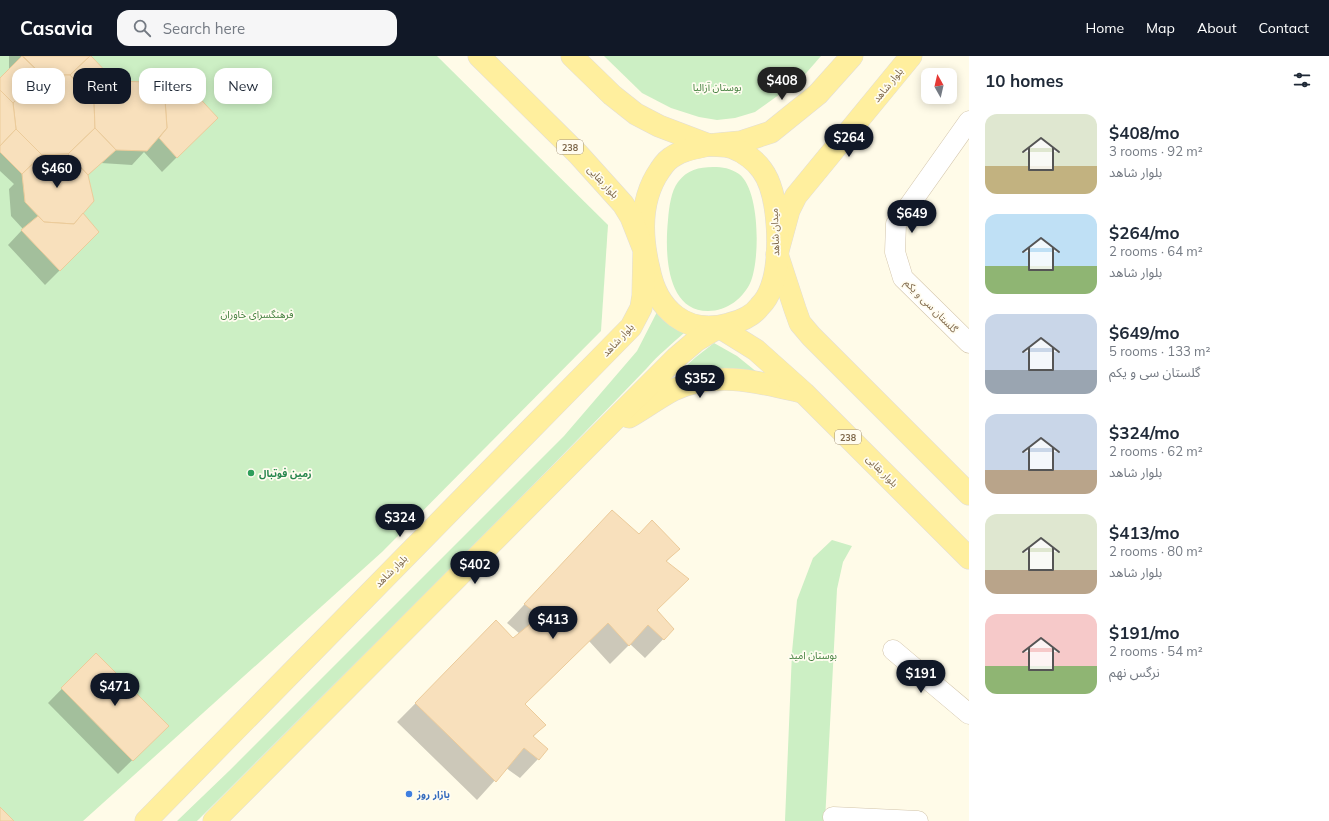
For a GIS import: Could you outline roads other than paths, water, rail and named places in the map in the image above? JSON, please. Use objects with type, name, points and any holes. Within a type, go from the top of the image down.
[{"type":"main road","name":"بلوار بقایی","points":[[479,56],[578,154],[623,204],[631,217],[644,250]]},
{"type":"main road","points":[[572,56],[612,95],[636,114],[659,126],[710,145],[740,142],[771,132],[818,94],[852,56]]},
{"type":"main road","name":"بلوار شاهد","points":[[777,254],[789,210],[796,196],[911,56]]},
{"type":"main road","name":"میدان شاهد","points":[[710,145],[732,148],[747,155],[762,170],[772,191],[777,216],[777,254],[772,287],[760,307],[750,316],[719,327],[692,325],[673,315],[666,309],[661,302],[652,282],[644,250],[643,222],[645,206],[655,178],[667,161],[686,150],[710,145]]},
{"type":"main road","name":"بلوار شاهد","points":[[146,821],[631,327],[641,308],[644,250]]},
{"type":"main road","points":[[777,254],[794,309],[800,323],[811,336],[969,494]]},
{"type":"main road","name":"بلوار بقایی","points":[[719,327],[756,350],[804,393],[969,558]]},
{"type":"main road","points":[[214,821],[676,358],[697,340],[719,327]]},
{"type":"main road","points":[[602,433],[673,390],[698,382],[722,379],[754,381],[804,393]]},
{"type":"street","name":"گلستان سی و یکم","points":[[969,122],[896,224],[895,252],[903,278],[969,343]]},
{"type":"street","points":[[893,650],[969,714]]},
{"type":"street","points":[[833,817],[918,821]]},
{"type":"place","name":"زمین فوتبال","points":[[251,473]]},
{"type":"place","name":"بازار روز","points":[[409,794]]},
{"type":"park label","name":"بوستان آزالیا","points":[[717,87]]},
{"type":"park label","name":"فرهنگسرای خاوران","points":[[257,314]]},
{"type":"park label","name":"بوستان امید","points":[[813,655]]}]
